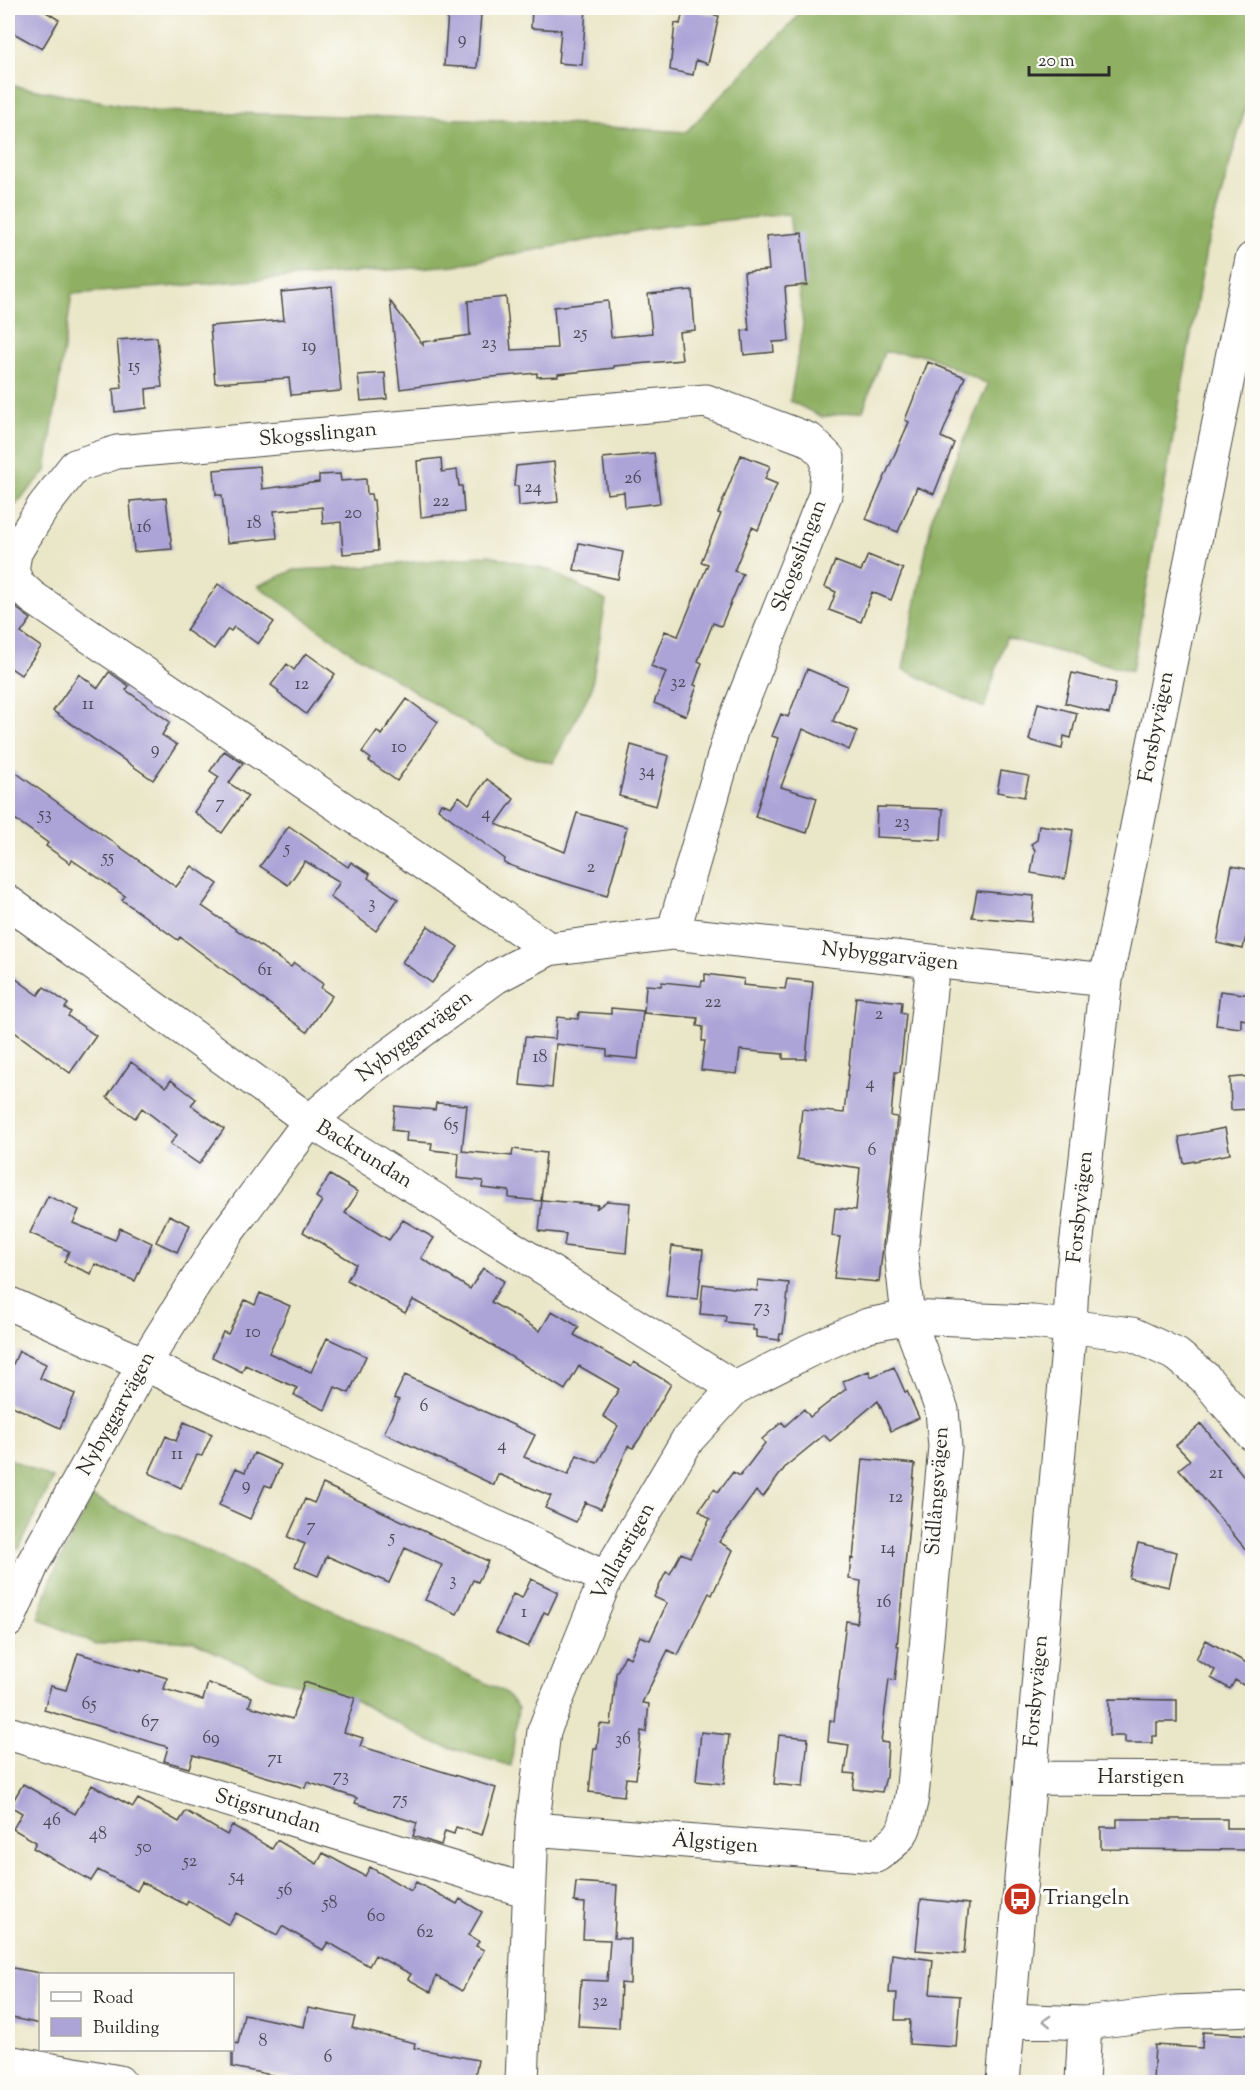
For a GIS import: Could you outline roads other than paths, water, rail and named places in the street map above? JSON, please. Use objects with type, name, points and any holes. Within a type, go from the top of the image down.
[{"type":"street","name":"Forsbyvägen","points":[[1003,2082],[1072,1283],[1106,980],[1252,259]]},
{"type":"street","name":"Forsbyvägen","points":[[1236,342],[1252,292]]},
{"type":"street","name":"Skogsslingan","points":[[549,949],[32,597],[18,584],[12,572],[15,553],[43,507],[75,466],[117,452],[706,401],[810,440],[828,458],[825,495],[732,728],[673,933]]},
{"type":"street","name":"Backrundan","points":[[8,902],[310,1120],[735,1388]]},
{"type":"street","name":"Nybyggarvägen","points":[[8,1621],[33,1563],[144,1364],[223,1238],[310,1120],[365,1073],[487,984],[549,949],[673,933],[1106,980]]},
{"type":"street","name":"Sidlångsvägen","points":[[894,1843],[904,1830],[912,1797],[945,1447],[942,1410],[908,1317],[901,1253],[933,963]]},
{"type":"street","points":[[8,1304],[144,1364],[606,1578]]},
{"type":"street","name":"Vallarstigen","points":[[522,2082],[528,1891],[532,1829],[544,1731],[606,1578],[688,1439],[735,1388],[808,1351],[868,1325],[908,1317],[1033,1322],[1132,1334],[1178,1354],[1248,1420]]},
{"type":"street","name":"Stigsrundan","points":[[8,1733],[528,1891]]},
{"type":"street","name":"Harstigen","points":[[1029,1778],[1252,1779]]},
{"type":"street","name":"Älgstigen","points":[[532,1829],[876,1856],[894,1843]]},
{"type":"street","points":[[1009,2020],[1085,2023],[1175,2012],[1252,2009]]},
{"type":"street","points":[[1082,2082],[1085,2023]]},
{"type":"street","points":[[8,2062],[119,2082]]},
{"type":"place","name":"Triangeln","points":[[1020,1899]]}]
